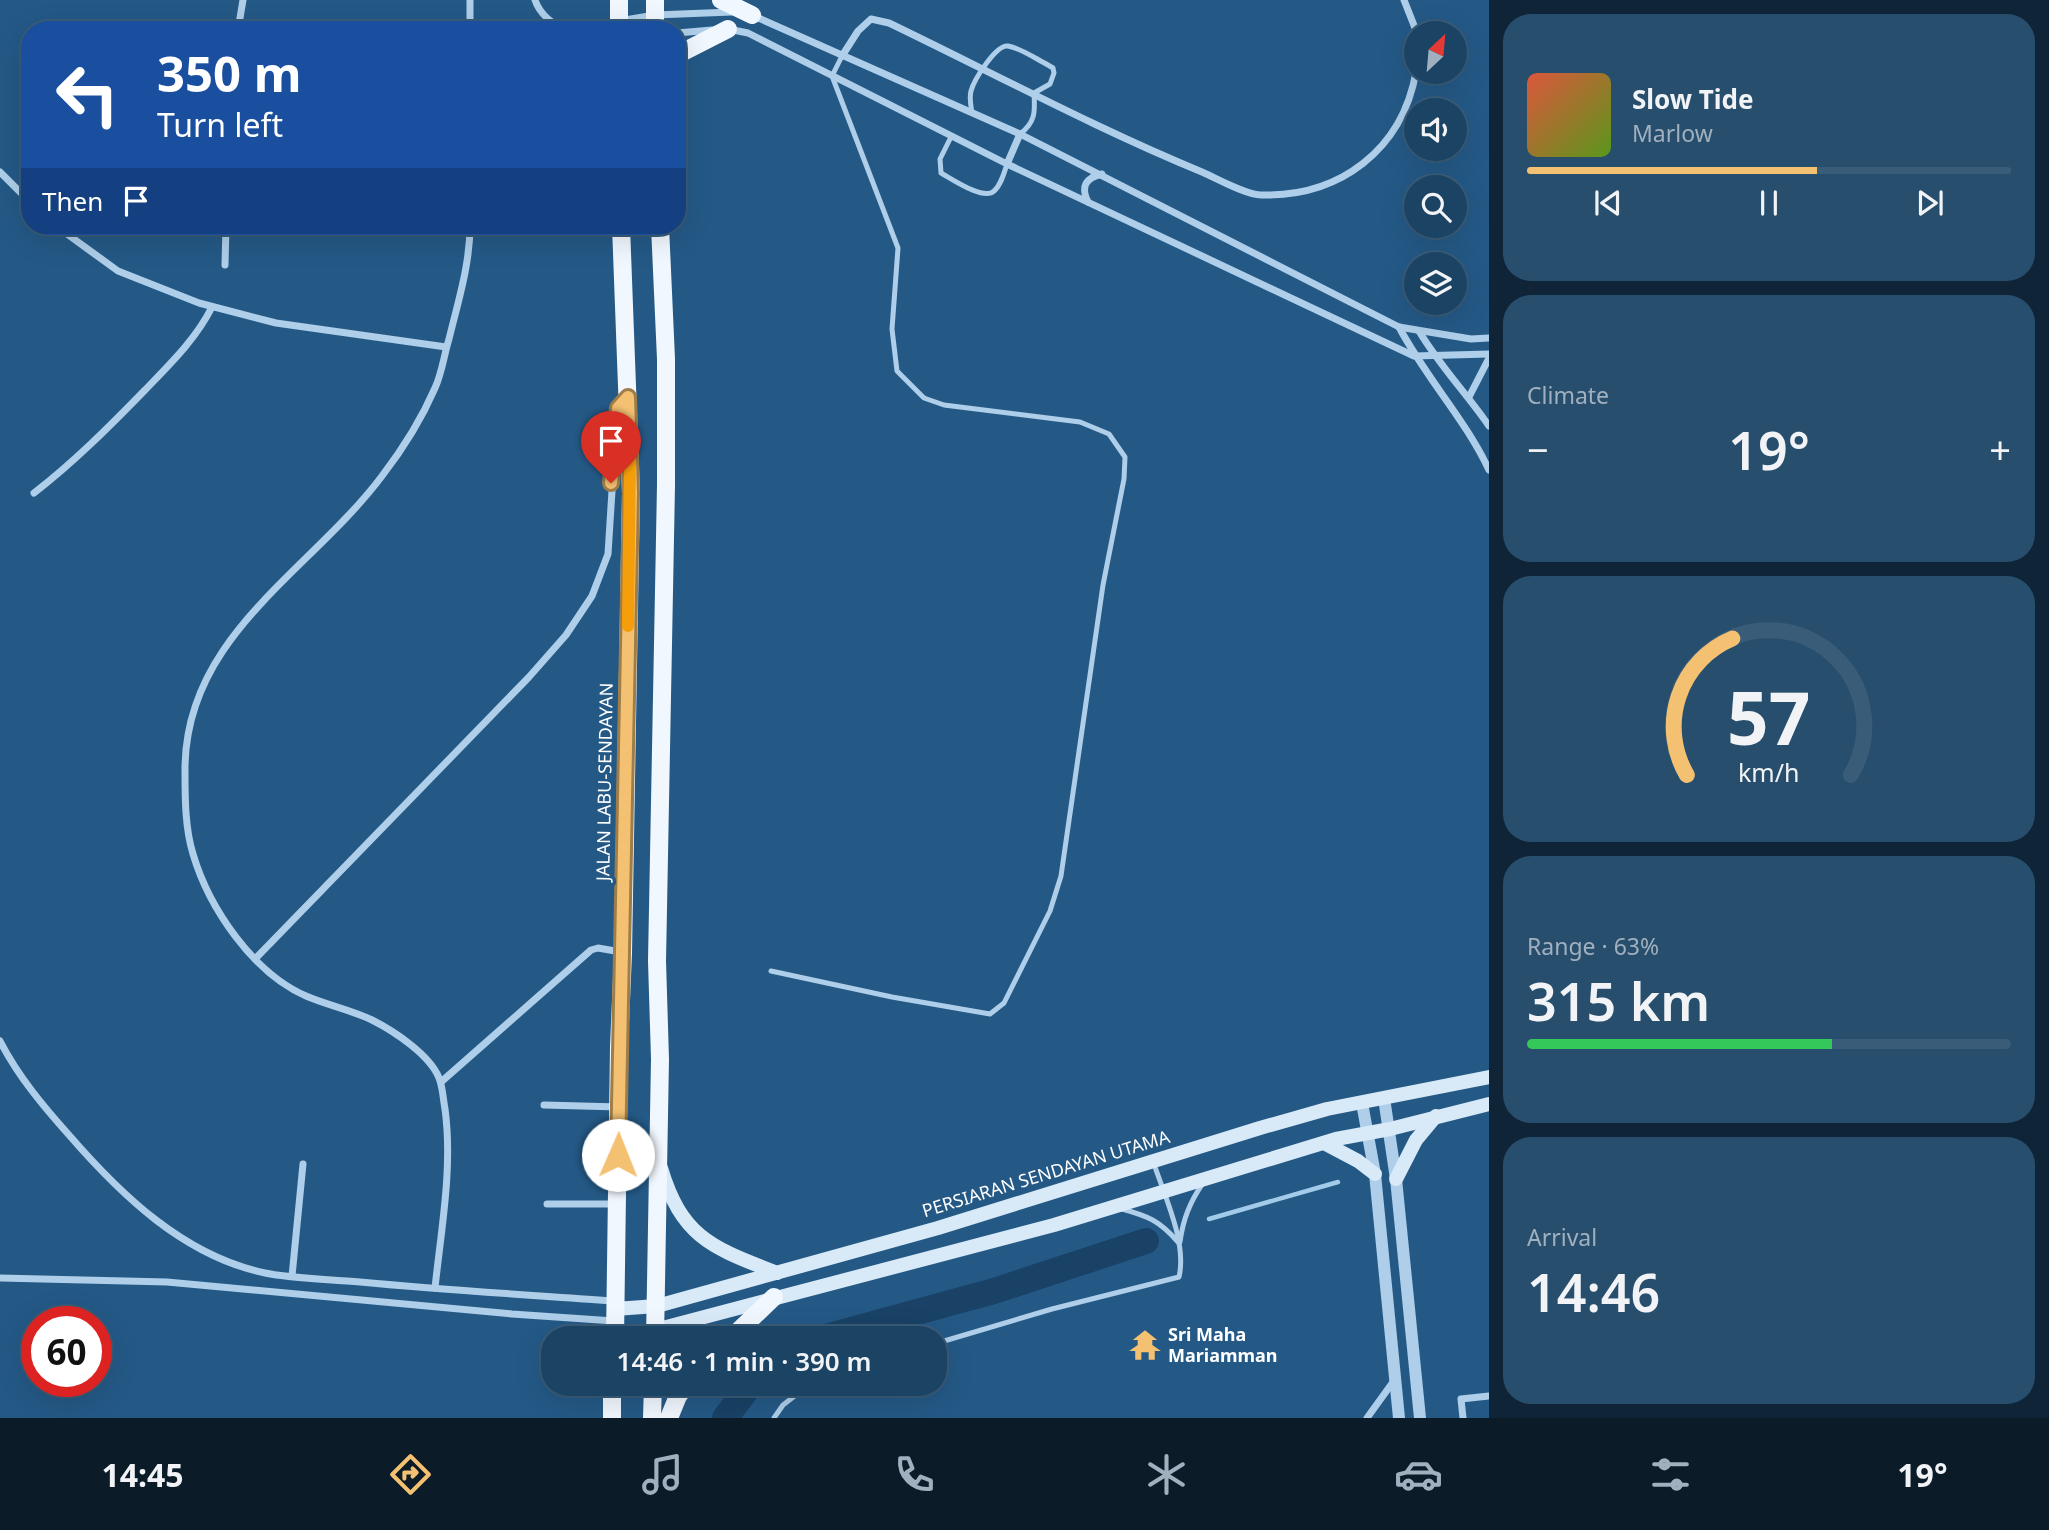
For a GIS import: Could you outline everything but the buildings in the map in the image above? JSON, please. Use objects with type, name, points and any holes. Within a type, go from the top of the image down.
[{"type":"main road","points":[[619,0],[619,21]]},
{"type":"main road","points":[[721,0],[752,15]]},
{"type":"main road","points":[[686,50],[728,29]]},
{"type":"main road","name":"JALAN LABU-SENDAYAN","points":[[615,1321],[631,493],[621,235]]},
{"type":"main road","points":[[656,1326],[660,1059],[657,961],[666,499],[666,359],[660,235]]},
{"type":"main road","name":"PERSIARAN SENDAYAN UTAMA","points":[[615,1321],[657,1306],[938,1228],[1327,1109],[1489,1077]]},
{"type":"main road","points":[[681,1326],[774,1297],[1054,1225],[1324,1143],[1489,1104]]},
{"type":"main road","points":[[1396,1179],[1416,1140],[1436,1116]]},
{"type":"main road","points":[[1324,1143],[1358,1161],[1375,1174]]},
{"type":"main road","points":[[658,1157],[668,1194],[696,1235],[717,1248],[778,1273]]},
{"type":"main road","points":[[744,1326],[774,1297]]},
{"type":"main road","points":[[612,1396],[612,1418]]},
{"type":"main road","points":[[652,1418],[653,1396]]},
{"type":"main road","points":[[669,1418],[678,1396]]},
{"type":"street","points":[[240,21],[243,0]]},
{"type":"street","points":[[470,0],[470,21]]},
{"type":"street","points":[[535,0],[538,9],[551,21]]},
{"type":"street","points":[[1404,0],[1412,21]]},
{"type":"street","points":[[633,21],[655,15],[727,11],[752,15],[1020,134],[1399,327],[1471,339],[1489,338]]},
{"type":"street","points":[[842,56],[858,31],[871,19],[889,23],[1163,156],[1258,196],[1311,190],[1339,180],[1370,160],[1392,135],[1409,103],[1413,84]]},
{"type":"street","points":[[686,32],[728,29],[748,33],[951,137],[1414,356],[1489,356],[1469,397]]},
{"type":"street","points":[[1007,164],[1020,134]]},
{"type":"street","points":[[0,172],[21,192]]},
{"type":"street","points":[[1088,202],[1083,192],[1085,183],[1090,177],[1102,174]]},
{"type":"street","points":[[68,235],[118,271],[212,307],[275,323],[446,347]]},
{"type":"street","points":[[225,265],[226,235]]},
{"type":"street","points":[[435,1288],[448,1133],[441,1082],[420,1052],[372,1020],[290,988],[255,959],[230,931],[193,853],[186,806],[185,766],[190,719],[208,677],[232,635],[348,516],[382,477],[436,387],[470,247],[470,235]]},
{"type":"street","points":[[34,494],[69,466],[160,375],[202,327],[212,307]]},
{"type":"street","points":[[1399,327],[1414,356],[1477,445],[1489,471]]},
{"type":"street","points":[[1419,331],[1433,355],[1469,397],[1489,426]]},
{"type":"street","points":[[255,959],[529,677],[565,635],[592,596],[608,554],[617,412],[620,404],[628,397]]},
{"type":"street","points":[[441,1082],[591,950],[598,948],[623,953]]},
{"type":"street","points":[[0,1041],[42,1105],[129,1200],[162,1226],[234,1264],[265,1273],[435,1288],[615,1321]]},
{"type":"street","points":[[1384,1098],[1396,1179],[1420,1418]]},
{"type":"street","points":[[1362,1103],[1375,1174],[1399,1418]]},
{"type":"street","points":[[544,1105],[619,1107]]},
{"type":"street","points":[[292,1276],[303,1164]]},
{"type":"street","points":[[547,1204],[617,1204]]},
{"type":"street","points":[[0,1278],[167,1282],[615,1321]]},
{"type":"street","points":[[1367,1418],[1395,1379]]},
{"type":"street","points":[[1463,1418],[1461,1399],[1489,1396]]},
{"type":"lane","points":[[972,113],[970,93],[1000,47],[1010,46],[1053,68],[1054,79],[1050,85],[1034,93],[1035,112],[1032,122],[1020,134]]},
{"type":"lane","points":[[771,971],[892,997],[990,1014],[1004,1003],[1050,911],[1061,876],[1103,585],[1124,479],[1125,457],[1109,434],[1080,422],[944,405],[924,398],[897,371],[892,329],[898,248],[832,76],[842,56]]},
{"type":"lane","points":[[951,137],[940,159],[941,173],[980,194],[994,191],[1007,164]]},
{"type":"lane","points":[[947,1340],[1052,1309],[1179,1277],[1182,1263],[1180,1245],[1153,1161]]},
{"type":"lane","points":[[1180,1245],[1183,1222],[1190,1202],[1206,1178]]},
{"type":"lane","points":[[1113,1207],[1146,1216],[1164,1225],[1180,1245]]},
{"type":"lane","points":[[774,1418],[783,1405],[795,1396]]},
{"type":"waterway","points":[[1209,1219],[1338,1182]]},
{"type":"waterway","points":[[866,1326],[994,1291],[1146,1241]]},
{"type":"waterway","points":[[725,1418],[742,1396]]},
{"type":"slow traffic","points":[[628,626],[630,456]]},
{"type":"place","name":"Sri Maha Mariamman","points":[[1145,1345]]},
{"type":"route","points":[[611,483],[618,408],[628,397],[631,493],[618,1155]]}]
